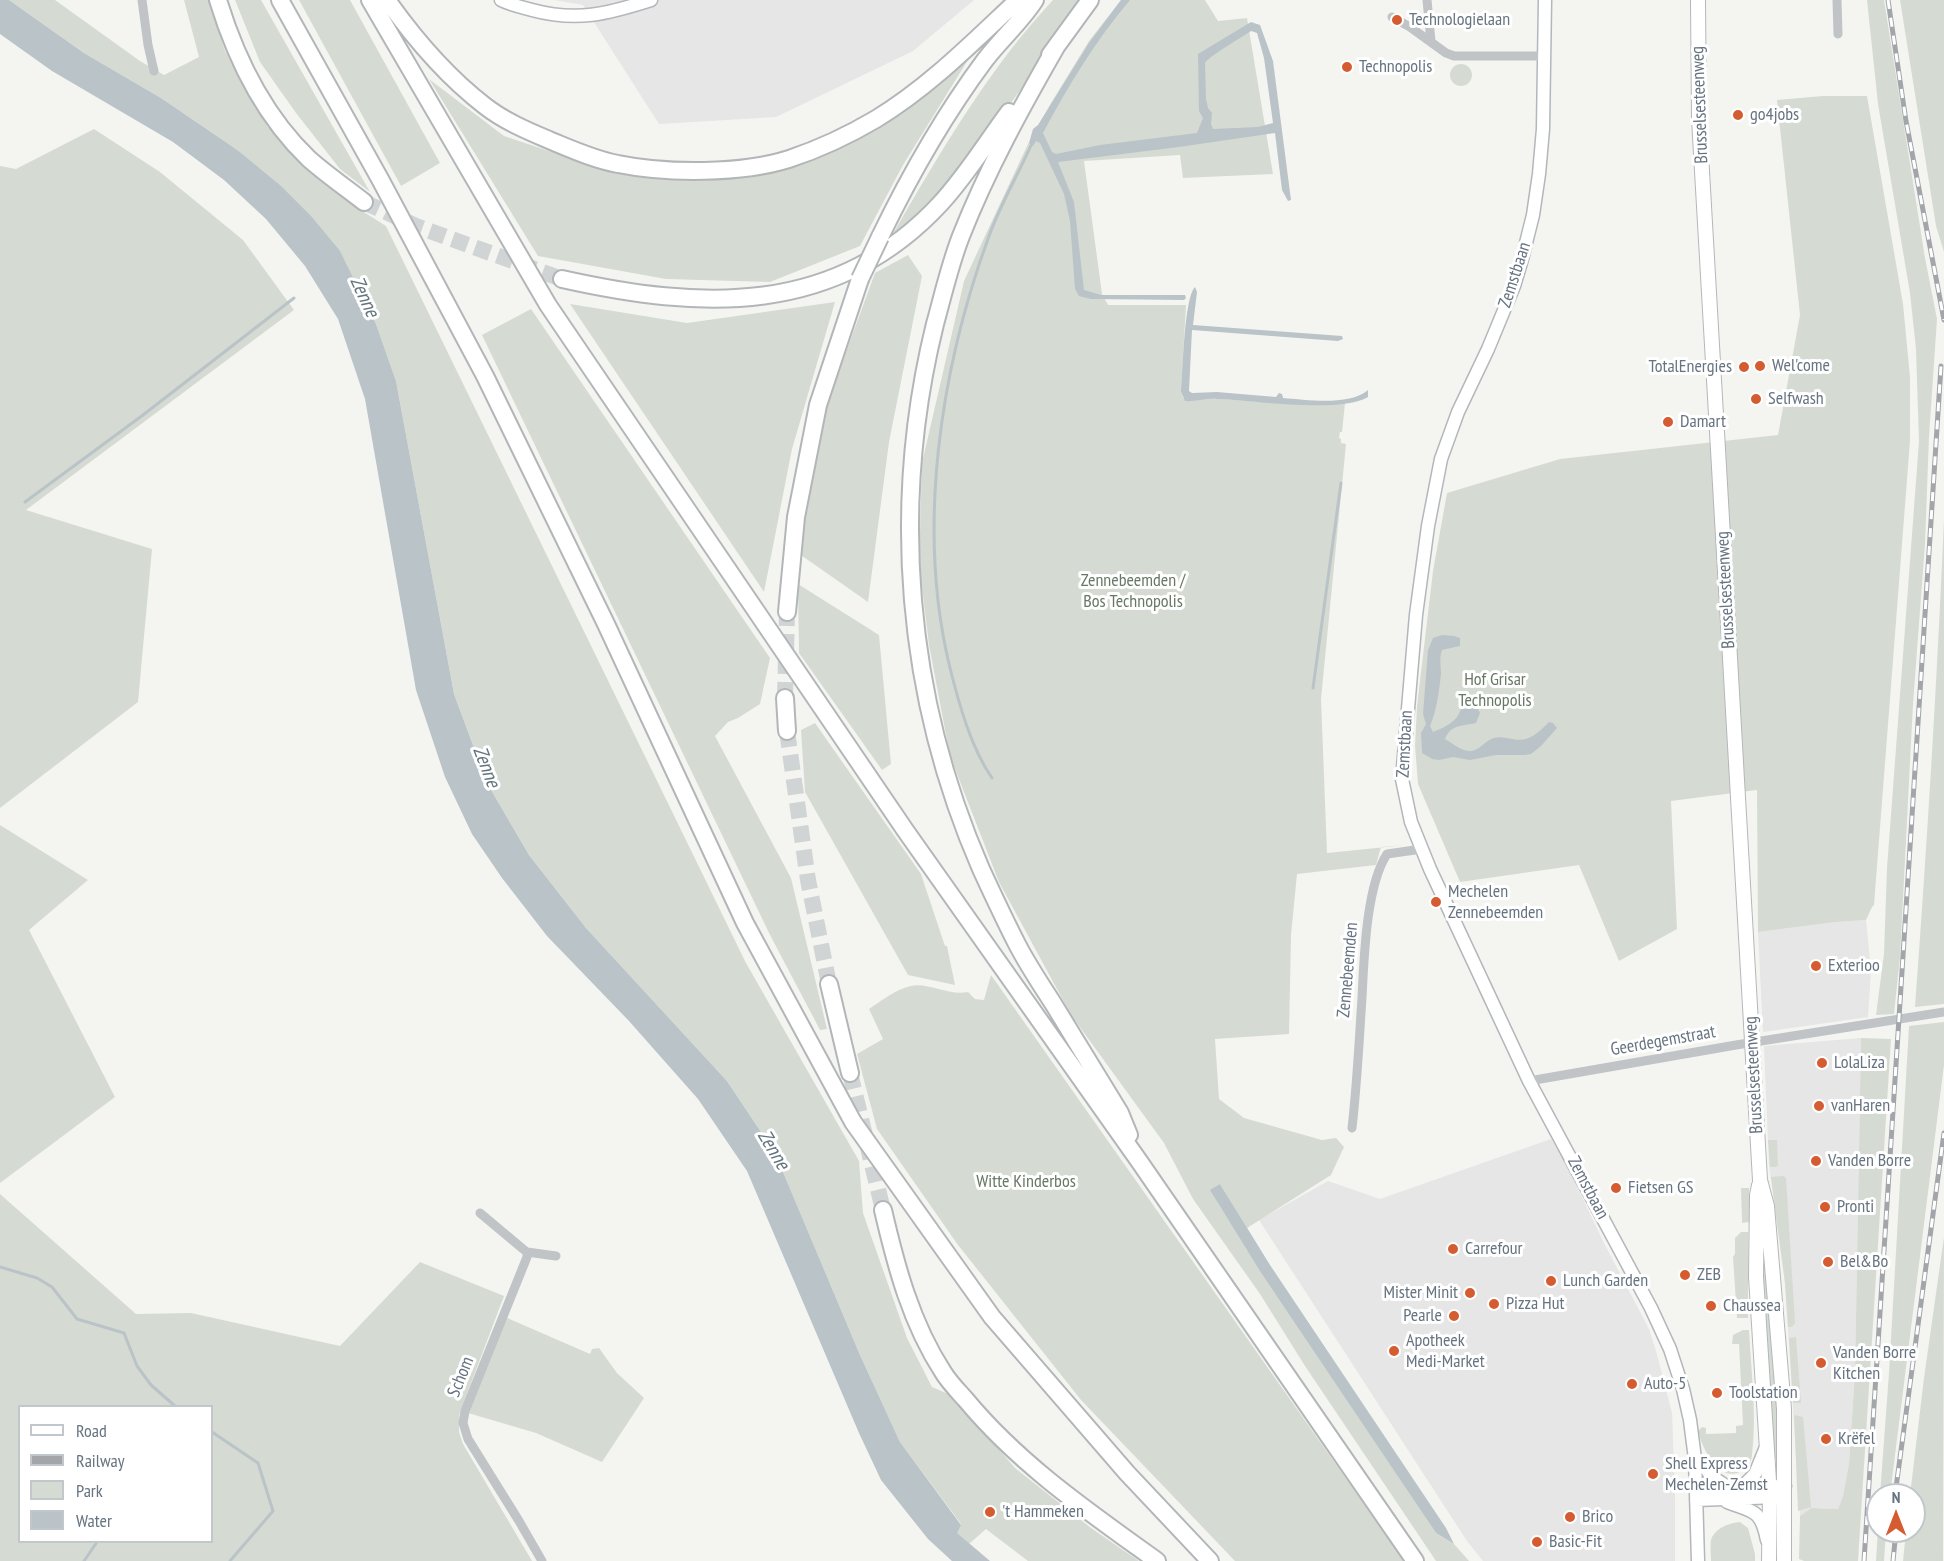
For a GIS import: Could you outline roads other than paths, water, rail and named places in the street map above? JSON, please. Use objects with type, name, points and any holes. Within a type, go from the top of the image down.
[{"type":"highway","points":[[218,0],[228,33],[253,88],[282,128],[309,158],[363,202]]},
{"type":"highway","points":[[280,0],[380,179],[485,376],[591,592],[745,923],[853,1122],[992,1317],[1127,1473],[1210,1561]]},
{"type":"highway","points":[[370,0],[548,305],[892,811],[1139,1161],[1415,1561]]},
{"type":"highway","points":[[387,0],[413,37],[454,81],[487,108],[525,130],[568,148],[616,164],[660,170],[699,171],[740,168],[788,159],[833,141],[874,120],[913,96],[1018,0]]},
{"type":"highway","points":[[787,612],[796,517],[818,405],[860,279],[901,193],[947,114],[986,59],[1035,0]]},
{"type":"highway","points":[[562,279],[610,290],[683,299],[765,296],[833,278],[864,265],[890,249],[940,204],[960,180],[1090,0]]},
{"type":"highway","points":[[1056,46],[1012,122],[985,181],[960,238],[940,303],[924,368],[910,483],[908,538],[912,605],[920,669],[935,736],[958,809],[981,867],[1019,948],[1120,1113],[1139,1161]]},
{"type":"highway","points":[[785,698],[787,731]]},
{"type":"highway","points":[[829,984],[850,1074]]},
{"type":"highway","points":[[883,1210],[899,1277],[919,1329],[943,1372],[1016,1454],[1046,1480],[1157,1561]]},
{"type":"main road","name":"Brusselsesteenweg","points":[[1698,0],[1701,142],[1760,1180],[1767,1206],[1784,1409],[1784,1561]]},
{"type":"main road","name":"Brusselsesteenweg","points":[[1760,1180],[1756,1195],[1756,1277],[1770,1492],[1769,1556]]},
{"type":"street","points":[[141,0],[154,71]]},
{"type":"street","points":[[501,0],[508,4],[553,15],[588,17],[621,10],[651,0]]},
{"type":"street","points":[[1426,0],[1431,41]]},
{"type":"street","name":"Zemstbaan","points":[[1545,0],[1541,159],[1527,239],[1517,275],[1501,317],[1447,440],[1436,480],[1410,672],[1402,779],[1411,822],[1422,849],[1529,1082],[1651,1308],[1666,1341],[1683,1389],[1690,1420],[1695,1460],[1698,1561]]},
{"type":"street","points":[[1838,0],[1838,34]]},
{"type":"street","points":[[1392,17],[1454,56],[1545,56]]},
{"type":"street","name":"Zennebeemden","points":[[1352,1128],[1365,935],[1372,896],[1387,854],[1422,849]]},
{"type":"street","name":"Geerdegemstraat","points":[[1529,1082],[1944,1012]]},
{"type":"street","points":[[480,1214],[527,1252],[556,1256]]},
{"type":"street","name":"Schom","points":[[527,1252],[525,1263],[465,1411],[463,1423],[474,1451],[542,1561]]},
{"type":"street","points":[[1735,1488],[1755,1474],[1766,1447]]},
{"type":"street","points":[[1695,1460],[1702,1463],[1711,1476],[1735,1488]]},
{"type":"street","points":[[1696,1494],[1735,1488],[1785,1492]]},
{"type":"street","points":[[1721,1499],[1770,1492]]},
{"type":"street","points":[[1696,1494],[1746,1507],[1759,1517],[1766,1536],[1769,1556]]},
{"type":"water","name":"Zenne","points":[[0,0],[9,0],[84,53],[161,98],[236,149],[281,186],[311,216],[340,251],[376,324],[396,381],[454,694],[487,783],[529,855],[586,928],[727,1081],[775,1153],[860,1355],[900,1442],[961,1525],[957,1533],[990,1561],[952,1561],[928,1539],[881,1480],[747,1171],[698,1099],[629,1021],[547,936],[502,878],[472,834],[445,777],[416,690],[365,399],[338,319],[305,266],[266,219],[224,180],[173,142],[52,71],[0,34]]},
{"type":"water","points":[[1121,0],[1130,0],[1083,64],[1043,133],[1052,152],[1056,154],[1100,145],[1197,133],[1203,118],[1199,111],[1198,54],[1251,22],[1260,25],[1273,61],[1291,200],[1288,201],[1282,190],[1275,133],[1058,162],[1074,202],[1084,290],[1101,295],[1185,295],[1184,300],[1091,299],[1079,296],[1075,289],[1070,221],[1064,194],[1040,143],[1036,141],[1033,146],[1029,143],[1033,129],[1038,125],[1089,43]],"holes":[[[1251,31],[1257,33],[1264,58],[1273,123],[1258,127],[1213,129],[1212,113],[1206,99],[1205,63]]]},
{"type":"water","points":[[1195,287],[1197,292],[1193,325],[1342,336],[1343,339],[1338,341],[1192,330],[1189,391],[1192,393],[1217,392],[1276,397],[1279,393],[1283,398],[1328,401],[1350,398],[1368,390],[1368,397],[1337,405],[1294,405],[1213,399],[1185,401],[1181,392],[1185,336],[1188,305]]},
{"type":"water","points":[[1442,635],[1460,638],[1460,646],[1442,650],[1438,694],[1430,726],[1433,732],[1454,721],[1461,709],[1473,705],[1480,713],[1476,723],[1454,728],[1445,739],[1463,750],[1474,751],[1494,738],[1518,740],[1528,738],[1549,722],[1553,723],[1557,728],[1541,746],[1531,754],[1496,755],[1470,760],[1453,757],[1432,759],[1422,753],[1421,733],[1426,724],[1423,714],[1428,650],[1433,638]]},
{"type":"water","points":[[1220,1184],[1270,1265],[1446,1528],[1454,1544],[1436,1533],[1260,1271],[1210,1190]]},
{"type":"waterway","points":[[992,778],[972,740],[950,668],[940,615],[935,561],[934,506],[938,450],[957,340],[989,236],[1033,141]]},
{"type":"waterway","points":[[25,502],[143,415],[294,298]]},
{"type":"waterway","points":[[1313,688],[1341,483]]},
{"type":"waterway","points":[[0,1267],[37,1278],[52,1287],[77,1319],[124,1333],[137,1366],[151,1385],[174,1405]]},
{"type":"waterway","points":[[213,1433],[258,1463],[273,1511],[230,1561]]},
{"type":"waterway","points":[[84,1561],[96,1543]]},
{"type":"tunnel","points":[[364,202],[416,226],[562,279]]},
{"type":"tunnel","points":[[785,698],[787,612]]},
{"type":"tunnel","points":[[787,731],[808,880],[829,984]]},
{"type":"tunnel","points":[[850,1073],[883,1210]]},
{"type":"railway","points":[[1888,0],[1906,121],[1944,320]]},
{"type":"railway","points":[[1864,1561],[1941,366]]},
{"type":"railway","points":[[1897,1483],[1944,1133]]},
{"type":"railway","points":[[1893,1561],[1895,1543]]},
{"type":"place","name":"Technologielaan","points":[[1397,20]]},
{"type":"place","name":"Technopolis","points":[[1347,67]]},
{"type":"place","name":"go4jobs","points":[[1738,115]]},
{"type":"place","name":"Wel'come","points":[[1760,366]]},
{"type":"place","name":"TotalEnergies","points":[[1744,367]]},
{"type":"place","name":"Selfwash","points":[[1756,399]]},
{"type":"place","name":"Damart","points":[[1668,422]]},
{"type":"place","name":"Mechelen Zennebeemden","points":[[1436,902]]},
{"type":"place","name":"Exterioo","points":[[1816,966]]},
{"type":"place","name":"LolaLiza","points":[[1822,1063]]},
{"type":"place","name":"vanHaren","points":[[1819,1106]]},
{"type":"place","name":"Vanden Borre","points":[[1816,1161]]},
{"type":"place","name":"Fietsen GS","points":[[1616,1188]]},
{"type":"place","name":"Pronti","points":[[1825,1207]]},
{"type":"place","name":"Carrefour","points":[[1453,1249]]},
{"type":"place","name":"Bel&Bo","points":[[1828,1262]]},
{"type":"place","name":"ZEB","points":[[1685,1275]]},
{"type":"place","name":"Lunch Garden","points":[[1551,1281]]},
{"type":"place","name":"Mister Minit","points":[[1470,1293]]},
{"type":"place","name":"Pizza Hut","points":[[1494,1304]]},
{"type":"place","name":"Chaussea","points":[[1711,1306]]},
{"type":"place","name":"Pearle","points":[[1454,1316]]},
{"type":"place","name":"Apotheek Medi-Market","points":[[1394,1351]]},
{"type":"place","name":"Vanden Borre Kitchen","points":[[1821,1363]]},
{"type":"place","name":"Auto-5","points":[[1632,1384]]},
{"type":"place","name":"Toolstation","points":[[1717,1393]]},
{"type":"place","name":"Krëfel","points":[[1826,1439]]},
{"type":"place","name":"Shell Express Mechelen-Zemst","points":[[1653,1474]]},
{"type":"place","name":"'t Hammeken","points":[[990,1512]]},
{"type":"place","name":"Brico","points":[[1570,1517]]},
{"type":"place","name":"Basic-Fit","points":[[1537,1542]]},
{"type":"park label","name":"Zennebeemden / Bos Technopolis","points":[[1133,591]]},
{"type":"park label","name":"Hof Grisar Technopolis","points":[[1495,690]]},
{"type":"park label","name":"Witte Kinderbos","points":[[1026,1182]]}]
